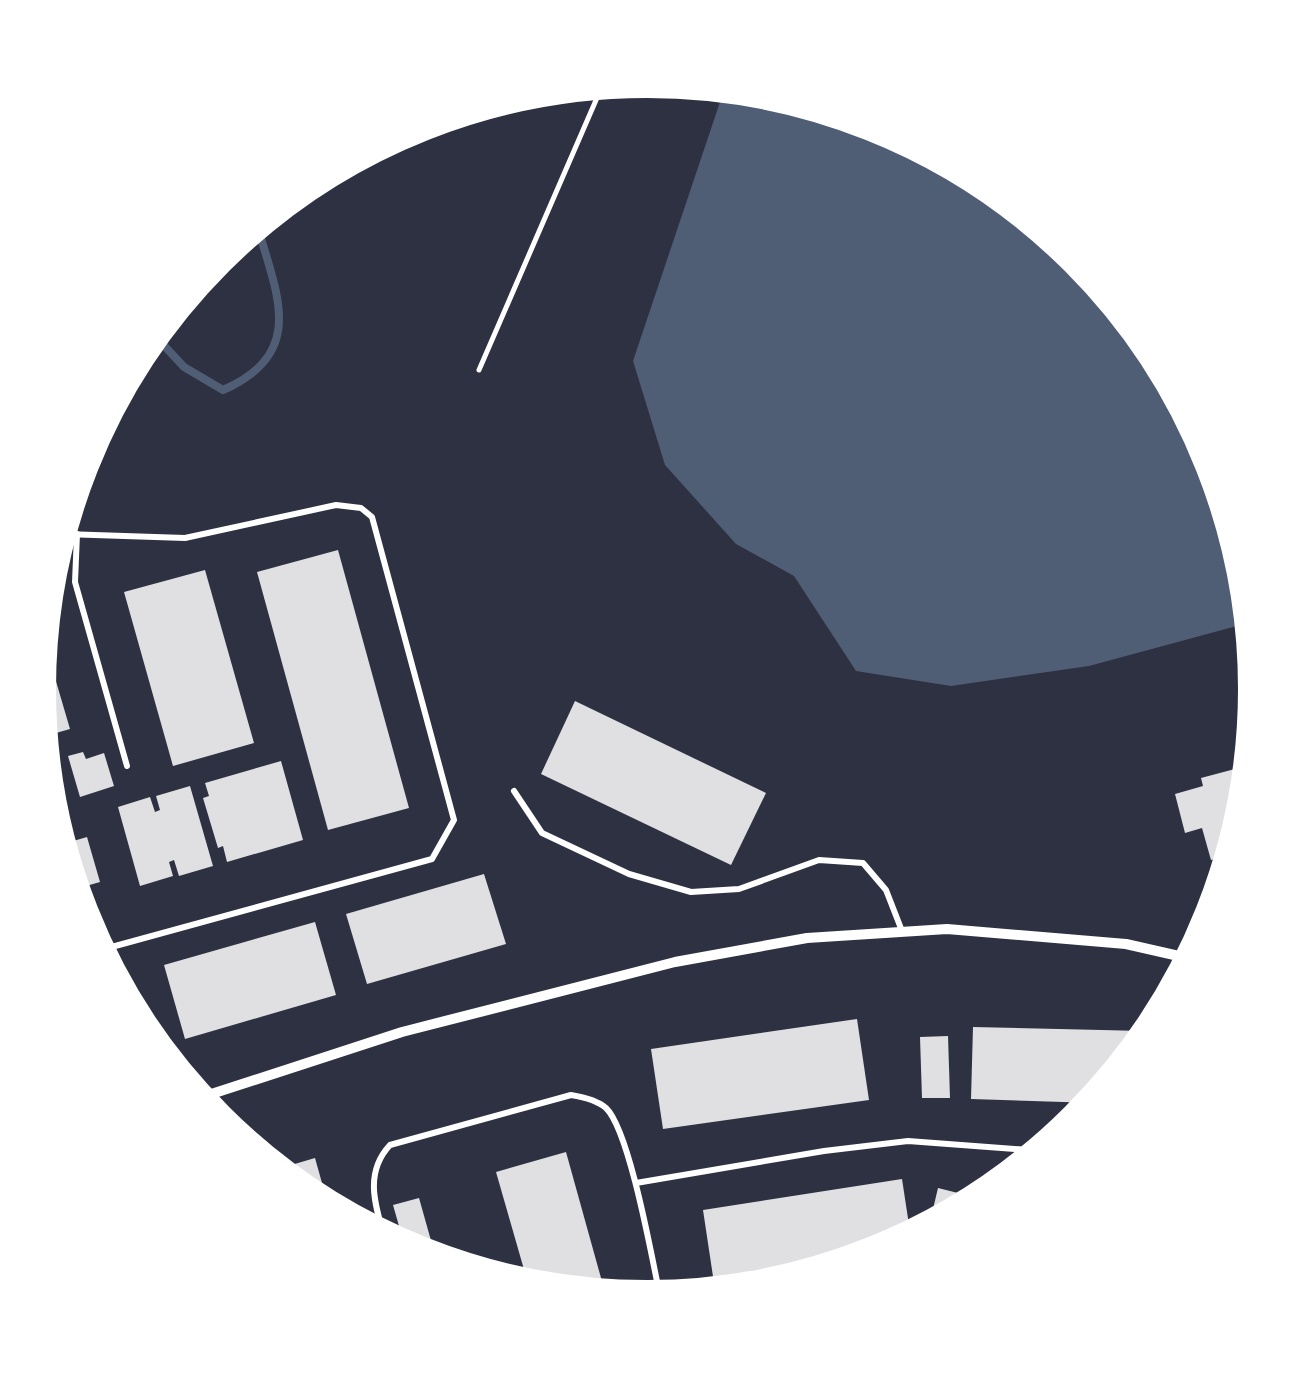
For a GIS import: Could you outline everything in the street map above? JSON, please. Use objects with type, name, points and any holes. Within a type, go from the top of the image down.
[{"type":"street","points":[[209,1095],[402,1032],[676,962],[807,938],[947,930],[1126,944],[1181,956]]},
{"type":"lane","points":[[70,534],[185,538],[336,505],[361,508],[372,517],[454,820],[432,859],[109,947]]},
{"type":"lane","points":[[77,534],[75,582],[127,766]]},
{"type":"lane","points":[[514,792],[542,834],[629,874],[692,892],[739,889],[819,860],[863,863],[886,890],[902,932]]},
{"type":"lane","points":[[382,1224],[372,1180],[376,1163],[390,1145],[570,1094],[586,1097],[605,1107],[613,1118],[636,1184],[657,1286]]},
{"type":"lane","points":[[636,1184],[824,1151],[908,1141],[1027,1149]]},
{"type":"path","points":[[479,370],[599,95]]},
{"type":"water","points":[[721,98],[802,113],[875,138],[946,172],[1010,216],[1069,267],[1121,326],[1164,391],[1199,461],[1224,535],[1240,625],[1089,666],[951,686],[856,671],[794,576],[736,544],[665,465],[633,361]]},
{"type":"building","points":[[338,550],[409,808],[328,830],[257,572]]},
{"type":"building","points":[[205,570],[254,743],[173,766],[124,592]]},
{"type":"building","points":[[51,663],[70,729],[52,734]]},
{"type":"building","points":[[575,701],[766,793],[731,865],[541,774]]},
{"type":"building","points":[[83,752],[86,759],[104,753],[114,786],[80,797],[68,756]]},
{"type":"building","points":[[281,761],[303,840],[227,862],[223,846],[218,848],[203,798],[209,796],[205,783]]},
{"type":"building","points":[[1239,768],[1224,844],[1220,858],[1211,860],[1202,828],[1185,833],[1175,794],[1203,786],[1201,778]]},
{"type":"building","points":[[190,786],[213,866],[179,876],[174,860],[169,862],[173,876],[140,886],[118,807],[150,797],[155,812],[160,810],[156,796]]},
{"type":"building","points":[[87,837],[100,882],[84,887],[70,842]]},
{"type":"building","points":[[484,874],[506,944],[367,984],[346,914]]},
{"type":"building","points":[[315,922],[336,995],[185,1039],[164,965]]},
{"type":"building","points":[[857,1019],[869,1100],[663,1129],[651,1049]]},
{"type":"building","points":[[973,1027],[1136,1031],[1078,1102],[971,1099]]},
{"type":"building","points":[[948,1036],[950,1098],[922,1098],[920,1037]]},
{"type":"building","points":[[566,1152],[603,1284],[525,1274],[496,1172]]},
{"type":"building","points":[[315,1158],[325,1192],[288,1166]]},
{"type":"building","points":[[902,1179],[909,1226],[802,1266],[714,1282],[703,1210]]},
{"type":"building","points":[[938,1188],[965,1195],[945,1207],[932,1214]]},
{"type":"building","points":[[419,1198],[433,1246],[401,1233],[393,1205]]},
{"type":"waterway","points":[[161,343],[184,367],[223,390],[249,375],[267,358],[276,340],[279,320],[260,235]]}]
